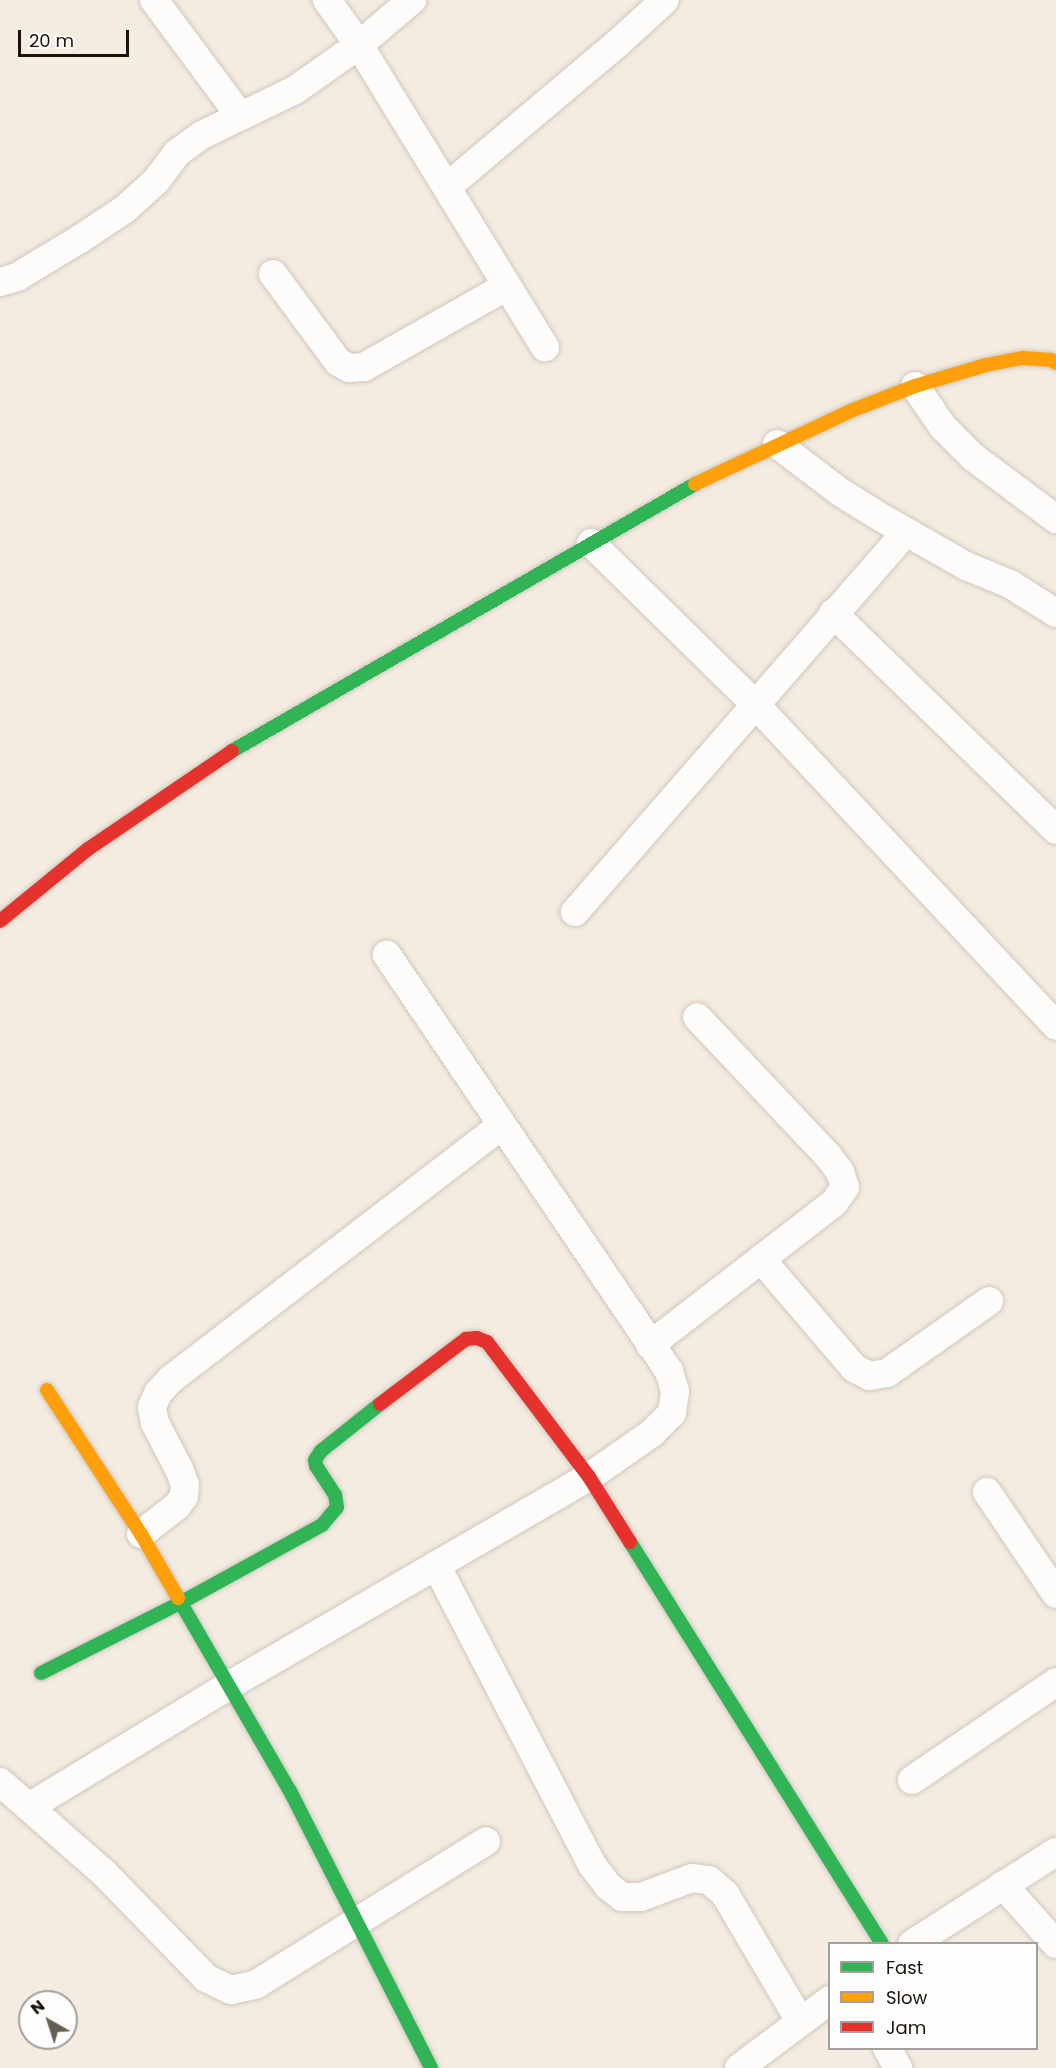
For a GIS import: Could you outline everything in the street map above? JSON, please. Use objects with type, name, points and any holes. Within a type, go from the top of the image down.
[{"type":"street","points":[[154,0],[240,116]]},
{"type":"street","points":[[327,0],[359,45],[545,347]]},
{"type":"street","points":[[0,282],[17,277],[116,215],[156,181],[177,153],[202,135],[295,90],[359,45],[412,0]]},
{"type":"street","points":[[447,187],[620,42],[665,0]]},
{"type":"street","points":[[273,274],[338,362],[349,369],[364,367],[507,286]]},
{"type":"street","points":[[0,921],[88,849],[218,759],[711,475],[853,410],[915,387],[986,365],[1023,358],[1051,360],[1056,363]]},
{"type":"street","points":[[915,387],[943,428],[973,458],[1056,519]]},
{"type":"street","points":[[777,444],[840,492],[906,532],[966,566],[1010,584],[1056,613]]},
{"type":"street","points":[[575,912],[754,703],[906,532]]},
{"type":"street","points":[[591,543],[754,703],[1056,1026]]},
{"type":"street","points":[[833,613],[1056,830]]},
{"type":"street","points":[[29,1807],[228,1686],[588,1477],[652,1433],[672,1413],[675,1391],[669,1371],[387,955]]},
{"type":"street","points":[[650,1345],[834,1203],[844,1187],[840,1172],[829,1157],[697,1017]]},
{"type":"street","points":[[141,1534],[177,1506],[184,1496],[185,1485],[180,1471],[155,1423],[152,1407],[158,1393],[171,1379],[502,1125]]},
{"type":"street","points":[[761,1259],[854,1368],[870,1376],[887,1373],[989,1301]]},
{"type":"street","points":[[41,1672],[182,1602],[322,1525],[332,1516],[337,1507],[335,1495],[316,1466],[315,1460],[321,1451],[466,1339],[477,1338],[487,1342],[588,1477],[881,1942]]},
{"type":"street","points":[[47,1390],[141,1534],[290,1791],[357,1919],[425,2066]]},
{"type":"street","points":[[987,1492],[1056,1594]]},
{"type":"street","points":[[436,1565],[593,1866],[608,1886],[622,1897],[641,1897],[692,1878],[710,1880],[725,1894],[800,2021]]},
{"type":"street","points":[[912,1780],[1056,1682]]},
{"type":"street","points":[[0,1782],[104,1873],[206,1978],[231,1990],[255,1985],[357,1919],[486,1841]]},
{"type":"street","points":[[915,1942],[1056,1852]]},
{"type":"street","points":[[1003,1885],[1056,1944]]},
{"type":"street","points":[[739,2068],[828,2001]]},
{"type":"street","points":[[888,2050],[898,2068]]},
{"type":"traffic: fast","points":[[232,751],[695,484]]},
{"type":"traffic: fast","points":[[41,1673],[182,1602],[322,1525],[337,1507],[335,1495],[316,1466],[315,1460],[321,1451],[380,1404]]},
{"type":"traffic: fast","points":[[630,1542],[881,1942]]},
{"type":"traffic: fast","points":[[178,1598],[290,1791],[431,2068]]},
{"type":"traffic: slow","points":[[695,484],[853,410],[915,386],[986,365],[1023,358],[1051,360],[1056,363]]},
{"type":"traffic: slow","points":[[47,1390],[141,1534],[178,1598]]},
{"type":"traffic: jam","points":[[0,921],[88,849],[232,751]]},
{"type":"traffic: jam","points":[[380,1404],[466,1339],[477,1338],[487,1342],[589,1477],[630,1542]]}]
